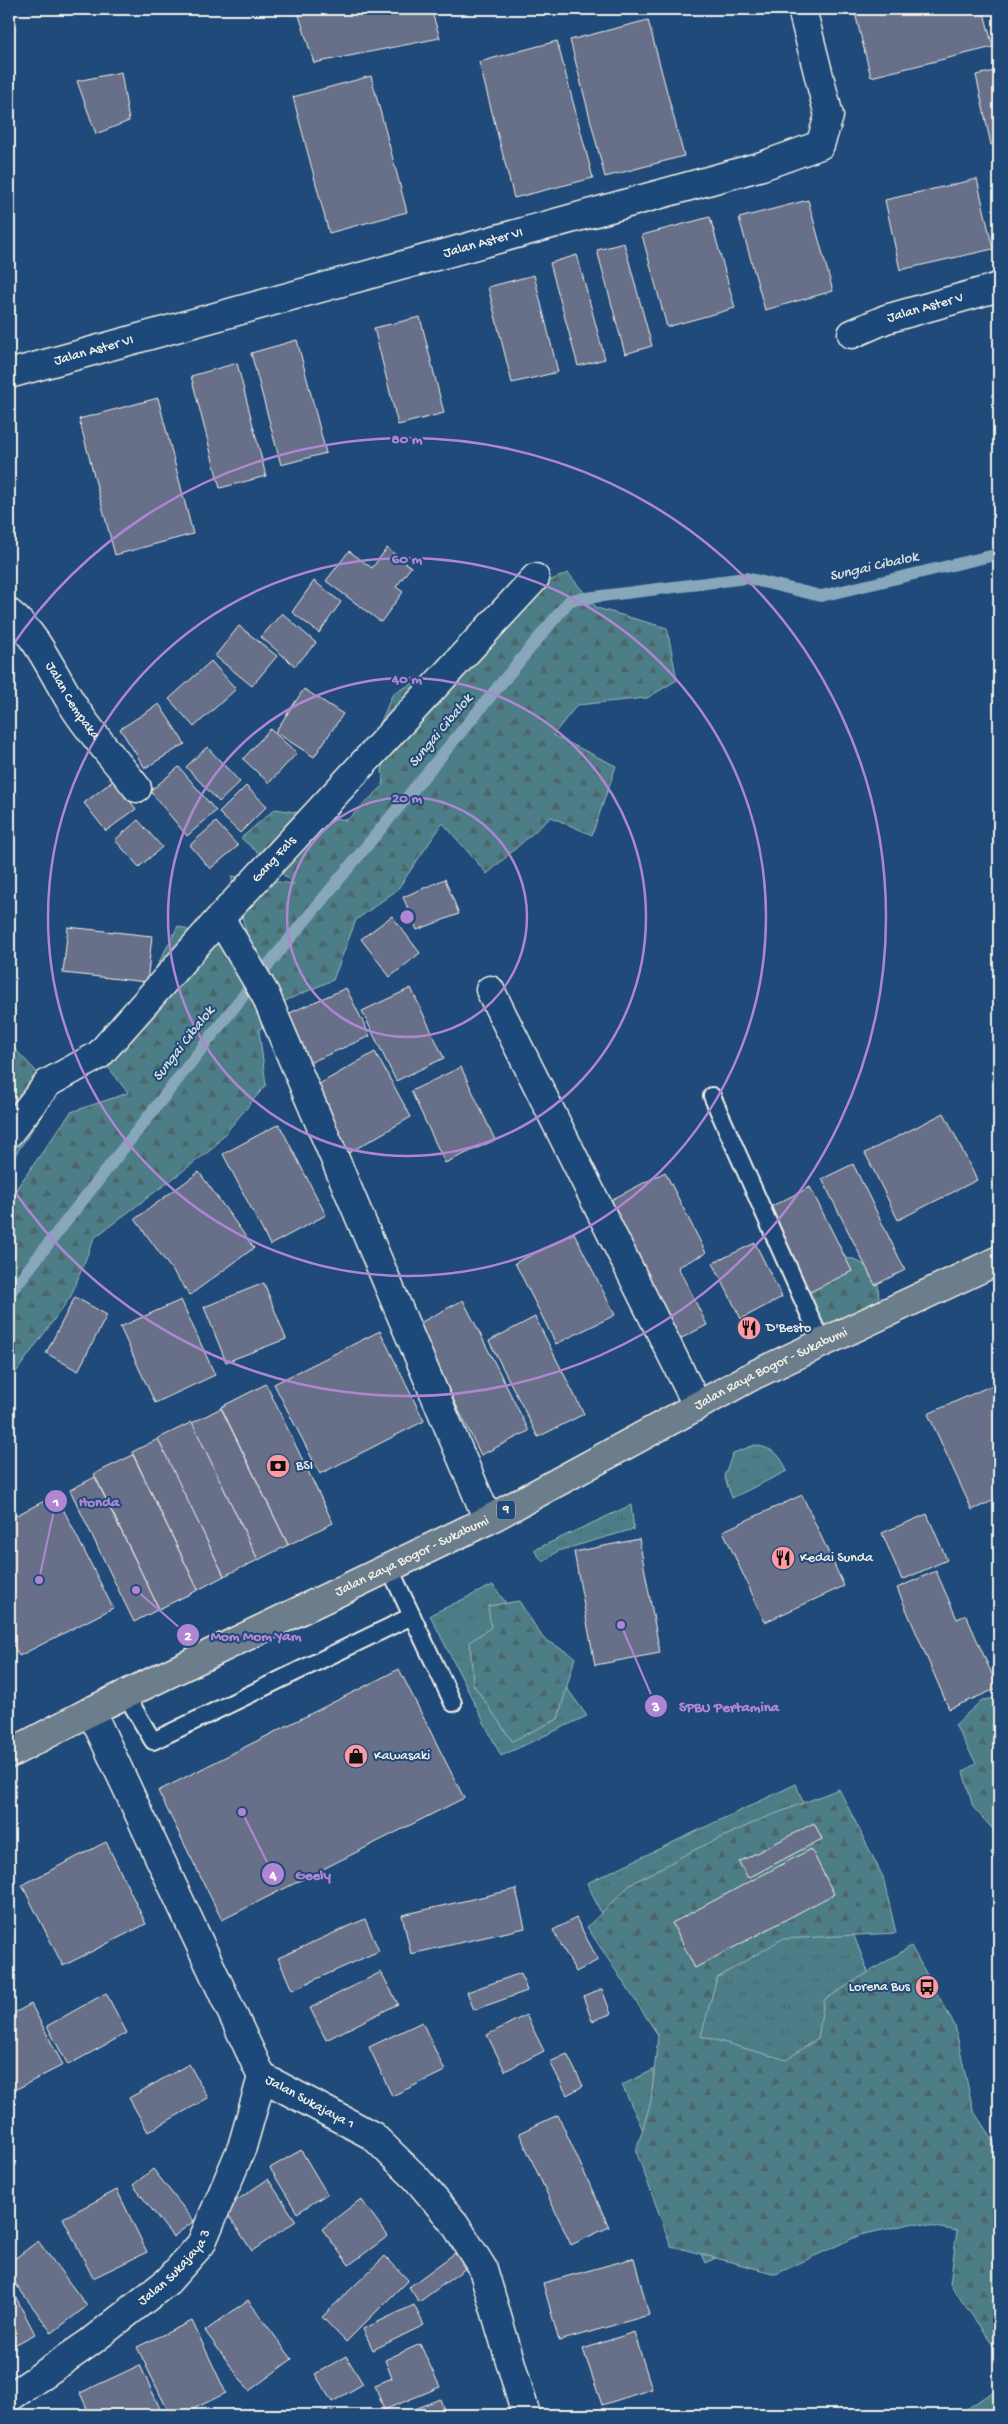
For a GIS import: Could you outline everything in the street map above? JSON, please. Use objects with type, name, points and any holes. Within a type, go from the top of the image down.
[{"type":"highway","name":"Jalan Raya Bogor - Sukabumi","points":[[9,1754],[91,1711],[488,1520],[697,1405],[822,1343],[999,1260]]},
{"type":"street","name":"Jalan Aster VI","points":[[9,374],[752,168],[799,154],[820,145],[830,116],[802,9]]},
{"type":"street","name":"Jalan Aster V","points":[[852,334],[886,319],[999,287]]},
{"type":"street","name":"Gang Fals","points":[[9,1133],[48,1084],[99,1055],[226,928],[535,578]]},
{"type":"street","name":"Jalan Cempaka","points":[[9,613],[18,621],[53,668],[75,709],[137,788]]},
{"type":"street","points":[[226,928],[264,994],[488,1520]]},
{"type":"street","points":[[490,990],[697,1405]]},
{"type":"street","name":"Jalan Sukajaya 1","points":[[91,1711],[262,2077],[374,2136],[417,2178],[455,2224],[483,2269],[526,2415]]},
{"type":"street","name":"Jalan Sukajaya 3","points":[[9,2398],[89,2343],[160,2287],[201,2244],[242,2147],[262,2077]]},
{"type":"lane","points":[[712,1096],[822,1343]]},
{"type":"lane","points":[[389,1567],[454,1703]]},
{"type":"lane","points":[[126,1695],[153,1740],[412,1616]]},
{"type":"green space","points":[[568,573],[597,608],[667,628],[677,680],[647,698],[577,705],[553,735],[616,766],[592,835],[551,817],[487,874],[443,823],[397,890],[356,920],[333,980],[287,1000],[259,1030],[266,1085],[212,1149],[94,1238],[71,1296],[14,1375],[9,1401],[9,1199],[71,1112],[128,1093],[99,1055],[146,987],[178,926],[253,957],[231,876],[294,884],[241,838],[275,809],[347,820],[383,786],[380,724],[393,693],[462,660],[500,602]]},
{"type":"green space","points":[[9,1043],[57,1093],[9,1164]]},
{"type":"green space","points":[[831,1258],[854,1259],[877,1273],[879,1299],[853,1328],[814,1331],[798,1305]]},
{"type":"green space","points":[[755,1445],[767,1448],[779,1456],[787,1471],[732,1498],[724,1476],[733,1453]]},
{"type":"green space","points":[[631,1505],[634,1529],[558,1551],[543,1562],[534,1550]]},
{"type":"green space","points":[[493,1585],[587,1716],[501,1756],[430,1615]]},
{"type":"green space","points":[[519,1601],[543,1638],[575,1657],[558,1719],[512,1741],[473,1684],[470,1642],[491,1627],[488,1606]]},
{"type":"green space","points":[[999,1698],[999,1836],[973,1807],[963,1772],[976,1763],[955,1725],[982,1700]]},
{"type":"green space","points":[[796,1784],[938,2155],[705,2263],[622,2085],[670,2062],[587,1883]]},
{"type":"green space","points":[[839,1789],[883,1877],[896,1933],[782,1939],[717,1978],[701,2036],[786,2060],[818,2038],[824,2000],[911,1946],[955,2026],[973,2110],[997,2147],[999,2154],[999,2354],[950,2284],[957,2231],[915,2223],[860,2235],[776,2274],[671,2246],[636,2151],[651,2101],[658,2035],[587,1927],[631,1884],[696,1849],[762,1819]]},
{"type":"green space","points":[[999,2391],[999,2415],[958,2415],[989,2394]]},
{"type":"building","points":[[297,9],[431,9],[440,38],[314,63]]},
{"type":"building","points":[[854,9],[983,9],[993,47],[871,77]]},
{"type":"building","points":[[648,20],[684,156],[605,177],[570,40]]},
{"type":"building","points":[[557,41],[593,178],[514,198],[479,62]]},
{"type":"building","points":[[999,70],[999,143],[991,145],[976,75]]},
{"type":"building","points":[[121,72],[129,121],[96,134],[77,81]]},
{"type":"building","points":[[371,76],[407,212],[329,233],[293,97]]},
{"type":"building","points":[[977,179],[993,249],[900,270],[885,200]]},
{"type":"building","points":[[808,200],[833,291],[765,310],[739,218]]},
{"type":"building","points":[[710,217],[735,308],[667,327],[642,235]]},
{"type":"building","points":[[624,243],[652,346],[625,354],[597,250]]},
{"type":"building","points":[[577,255],[605,359],[578,366],[550,263]]},
{"type":"building","points":[[534,275],[558,372],[512,383],[488,287]]},
{"type":"building","points":[[420,317],[444,413],[398,425],[374,328]]},
{"type":"building","points":[[297,340],[326,453],[281,465],[251,353]]},
{"type":"building","points":[[237,363],[266,476],[220,488],[191,376]]},
{"type":"building","points":[[158,398],[193,534],[115,555],[79,419]]},
{"type":"building","points":[[387,548],[411,567],[396,587],[403,592],[381,622],[326,581],[349,551],[372,568]]},
{"type":"building","points":[[314,581],[341,602],[319,633],[292,612]]},
{"type":"building","points":[[282,613],[316,643],[295,666],[261,637]]},
{"type":"building","points":[[239,626],[277,656],[252,686],[215,656]]},
{"type":"building","points":[[211,661],[236,689],[194,727],[169,699]]},
{"type":"building","points":[[304,689],[343,714],[314,757],[275,732]]},
{"type":"building","points":[[159,704],[185,744],[145,768],[120,729]]},
{"type":"building","points":[[270,729],[297,753],[269,783],[243,759]]},
{"type":"building","points":[[207,747],[240,782],[219,802],[186,767]]},
{"type":"building","points":[[179,767],[216,811],[187,836],[150,791]]},
{"type":"building","points":[[114,780],[136,809],[106,831],[84,803]]},
{"type":"building","points":[[246,786],[267,806],[240,833],[219,813]]},
{"type":"building","points":[[138,820],[162,847],[139,867],[115,840]]},
{"type":"building","points":[[216,822],[238,846],[210,869],[190,845]]},
{"type":"building","points":[[445,879],[459,914],[417,930],[403,897]]},
{"type":"building","points":[[392,916],[420,953],[390,977],[361,939]]},
{"type":"building","points":[[68,927],[152,936],[147,982],[63,973]]},
{"type":"building","points":[[346,988],[370,1036],[309,1063],[285,1015]]},
{"type":"building","points":[[411,988],[444,1058],[396,1081],[362,1011]]},
{"type":"building","points":[[375,1052],[411,1117],[345,1155],[309,1090]]},
{"type":"building","points":[[461,1067],[495,1140],[445,1163],[411,1091]]},
{"type":"building","points":[[944,1113],[977,1180],[898,1220],[865,1153]]},
{"type":"building","points":[[279,1124],[326,1215],[270,1245],[223,1154]]},
{"type":"building","points":[[853,1164],[905,1270],[875,1285],[822,1179]]},
{"type":"building","points":[[199,1172],[254,1248],[190,1295],[135,1219]]},
{"type":"building","points":[[665,1172],[706,1253],[678,1267],[707,1325],[674,1342],[605,1203]]},
{"type":"building","points":[[810,1187],[852,1271],[806,1294],[764,1210]]},
{"type":"building","points":[[574,1233],[615,1315],[556,1344],[515,1263]]},
{"type":"building","points":[[755,1243],[782,1297],[741,1319],[713,1263]]},
{"type":"building","points":[[264,1283],[286,1339],[226,1362],[204,1307]]},
{"type":"building","points":[[75,1297],[107,1315],[78,1371],[46,1353]]},
{"type":"building","points":[[181,1300],[215,1375],[155,1403],[120,1327]]},
{"type":"building","points":[[463,1300],[529,1431],[481,1455],[416,1325]]},
{"type":"building","points":[[535,1317],[584,1414],[538,1437],[489,1341]]},
{"type":"building","points":[[380,1331],[424,1421],[320,1474],[274,1384]]},
{"type":"building","points":[[999,1382],[999,1498],[972,1510],[928,1414]]},
{"type":"building","name":"BSI","points":[[266,1384],[333,1523],[288,1545],[221,1407]]},
{"type":"building","points":[[221,1408],[288,1545],[258,1560],[192,1423]]},
{"type":"building","points":[[192,1422],[258,1560],[224,1576],[157,1439]]},
{"type":"building","points":[[158,1439],[224,1576],[198,1590],[132,1452]]},
{"type":"building","points":[[133,1455],[198,1590],[159,1609],[94,1474]]},
{"type":"building","points":[[95,1477],[159,1609],[134,1622],[70,1490]]},
{"type":"building","points":[[56,1495],[113,1608],[19,1656],[9,1636],[9,1519]]},
{"type":"building","name":"Kedai Sunda","points":[[802,1495],[844,1586],[765,1622],[723,1531]]},
{"type":"building","points":[[927,1514],[947,1560],[902,1580],[882,1533]]},
{"type":"building","points":[[639,1539],[660,1653],[595,1665],[574,1552]]},
{"type":"building","points":[[936,1571],[957,1619],[966,1615],[998,1688],[949,1709],[897,1588]]},
{"type":"building","points":[[399,1669],[464,1798],[222,1920],[158,1791]]},
{"type":"building","points":[[814,1823],[822,1839],[748,1878],[739,1862]]},
{"type":"building","points":[[106,1842],[146,1924],[63,1966],[22,1885]]},
{"type":"building","points":[[811,1849],[834,1894],[695,1968],[672,1923]]},
{"type":"building","points":[[999,1849],[999,1873],[991,1852]]},
{"type":"building","points":[[516,1889],[525,1928],[411,1954],[402,1915]]},
{"type":"building","points":[[576,1918],[598,1960],[576,1972],[553,1930]]},
{"type":"building","points":[[365,1919],[379,1951],[292,1990],[278,1958]]},
{"type":"building","points":[[381,1972],[398,2004],[326,2040],[310,2008]]},
{"type":"building","points":[[521,1973],[527,1991],[474,2010],[467,1992]]},
{"type":"building","points":[[602,1989],[611,2014],[592,2021],[583,1996]]},
{"type":"building","points":[[106,1993],[127,2033],[68,2065],[47,2026]]},
{"type":"building","points":[[31,2004],[63,2065],[9,2093],[9,2016]]},
{"type":"building","points":[[526,2015],[544,2051],[505,2071],[487,2035]]},
{"type":"building","points":[[422,2022],[445,2071],[392,2096],[369,2047]]},
{"type":"building","points":[[567,2054],[583,2086],[567,2095],[550,2062]]},
{"type":"building","points":[[189,2064],[208,2098],[148,2132],[129,2098]]},
{"type":"building","points":[[558,2115],[609,2227],[571,2245],[519,2133]]},
{"type":"building","points":[[301,2150],[327,2194],[297,2213],[270,2168]]},
{"type":"building","points":[[153,2169],[194,2221],[173,2237],[133,2185]]},
{"type":"building","points":[[268,2179],[296,2221],[252,2251],[224,2209]]},
{"type":"building","points":[[117,2190],[147,2252],[93,2278],[63,2218]]},
{"type":"building","points":[[361,2199],[388,2236],[349,2265],[322,2229]]},
{"type":"building","points":[[38,2241],[87,2306],[52,2333],[9,2275],[9,2263]]},
{"type":"building","points":[[455,2253],[466,2268],[419,2302],[409,2287]]},
{"type":"building","points":[[385,2256],[408,2280],[346,2342],[322,2317]]},
{"type":"building","points":[[634,2258],[649,2315],[559,2341],[543,2283]]},
{"type":"building","points":[[13,2292],[35,2334],[9,2348],[9,2294]]},
{"type":"building","points":[[248,2300],[292,2359],[249,2391],[205,2331]]},
{"type":"building","points":[[414,2305],[424,2325],[373,2350],[363,2329]]},
{"type":"building","points":[[192,2321],[226,2393],[181,2415],[170,2415],[137,2347]]},
{"type":"building","points":[[634,2332],[652,2389],[602,2405],[583,2349]]},
{"type":"building","points":[[420,2344],[440,2387],[384,2410],[375,2385],[392,2378],[385,2360]]},
{"type":"building","points":[[346,2356],[363,2384],[332,2402],[315,2374]]},
{"type":"building","points":[[140,2365],[163,2415],[90,2415],[80,2393]]},
{"type":"building","points":[[440,2399],[446,2415],[398,2415]]},
{"type":"building","points":[[331,2408],[334,2415],[314,2415]]},
{"type":"waterway","name":"Sungai Cibalok","points":[[9,1294],[250,987],[570,600],[746,578],[821,596],[999,554]]},
{"type":"place","name":"D'Besto","points":[[749,1328]]},
{"type":"place","name":"BSI","points":[[278,1466]]},
{"type":"place","name":"Kedai Sunda","points":[[783,1558]]},
{"type":"place","name":"Honda","points":[[39,1580]]},
{"type":"place","name":"Mom Mom Yam","points":[[136,1590]]},
{"type":"place","name":"SPBU Pertamina","points":[[621,1625]]},
{"type":"place","name":"Kawasaki","points":[[356,1756]]},
{"type":"place","name":"Geely","points":[[242,1812]]},
{"type":"place","name":"Lorena Bus","points":[[927,1987]]}]
